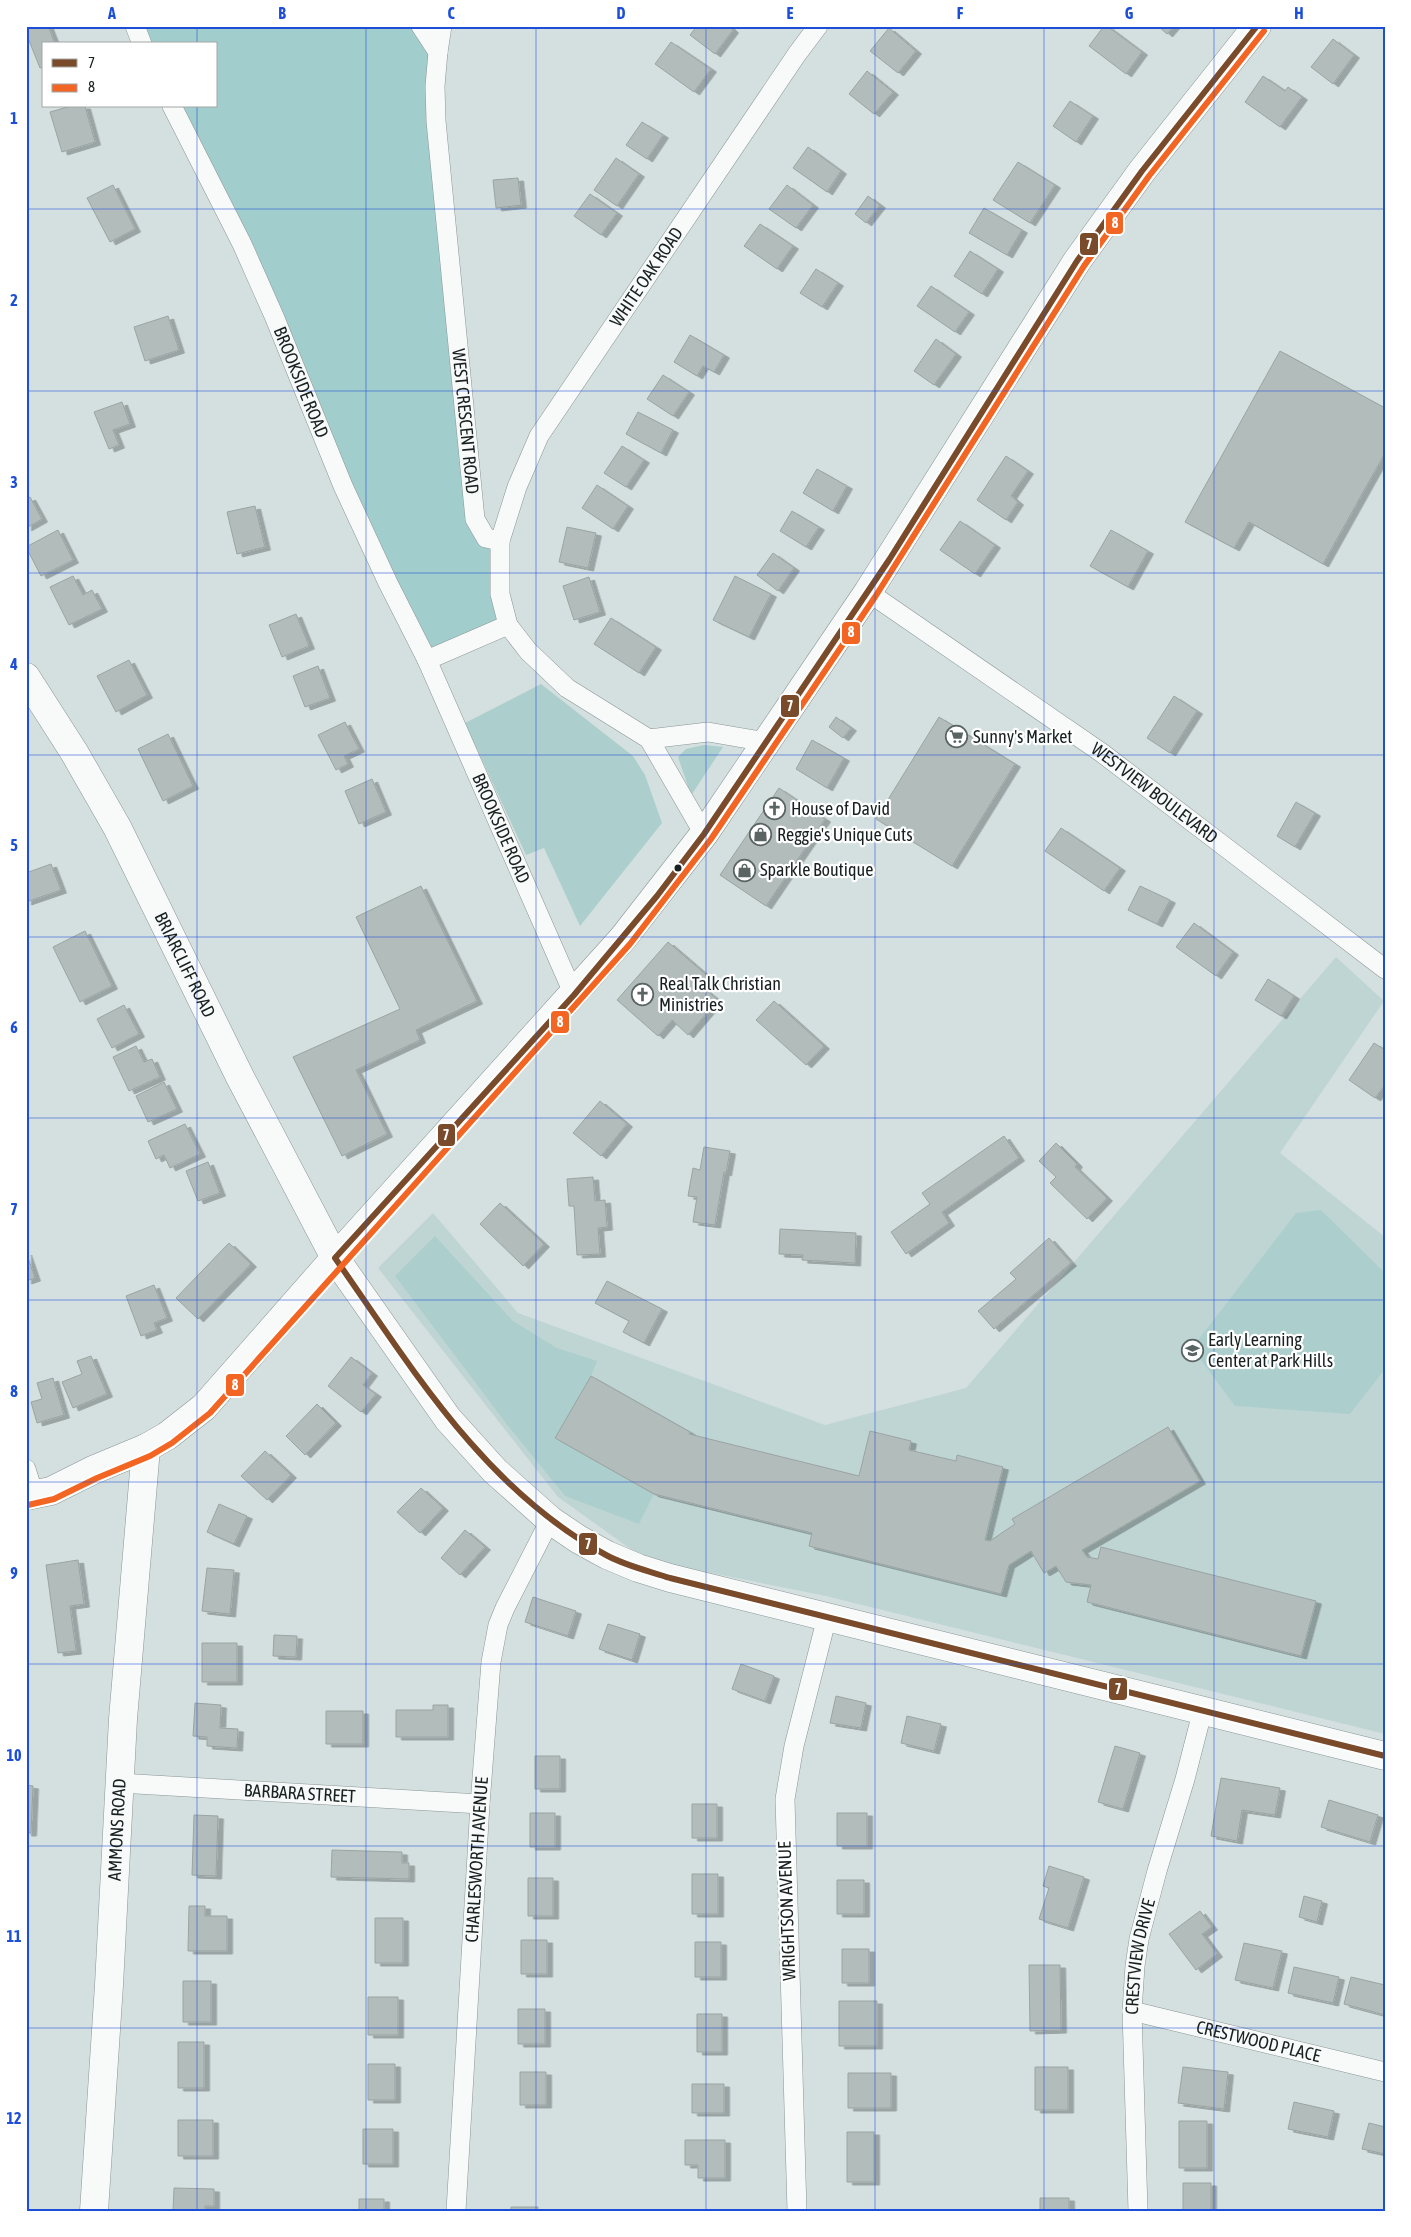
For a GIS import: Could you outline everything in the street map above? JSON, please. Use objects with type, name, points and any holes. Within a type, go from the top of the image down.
[{"type":"street","points":[[135,26],[141,42]]},
{"type":"street","points":[[421,26],[438,52]]},
{"type":"street","name":"WEST CRESCENT ROAD","points":[[442,26],[435,86],[436,121],[475,519],[486,538],[500,541]]},
{"type":"street","name":"WHITE OAK ROAD","points":[[500,541],[517,487],[539,436],[797,54],[818,26]]},
{"type":"street","points":[[29,1487],[50,1491],[93,1470],[146,1448],[167,1436],[204,1407],[335,1258],[574,995],[657,896],[704,834],[868,592],[1077,260],[1142,171],[1257,26]]},
{"type":"street","name":"BROOKSIDE ROAD","points":[[173,108],[242,244],[274,316],[344,486],[388,583],[427,660],[574,995]]},
{"type":"street","points":[[500,541],[500,594],[508,625],[528,651],[567,688],[649,739],[704,834]]},
{"type":"street","name":"WESTVIEW BOULEVARD","points":[[868,592],[1102,753],[1385,968]]},
{"type":"street","points":[[427,660],[508,625]]},
{"type":"street","name":"BRIARCLIFF ROAD","points":[[26,677],[74,752],[117,828],[235,1068],[335,1258],[463,1437],[495,1471],[550,1520],[592,1547],[638,1568],[1385,1756]]},
{"type":"street","points":[[649,739],[708,732],[766,742]]},
{"type":"street","name":"AMMONS ROAD","points":[[94,2211],[109,1985],[119,1783],[146,1448]]},
{"type":"street","name":"CHARLESWORTH AVENUE","points":[[456,2211],[470,2002],[480,1804],[491,1662],[498,1625],[505,1608],[550,1520]]},
{"type":"street","name":"WRIGHTSON AVENUE","points":[[797,2211],[784,1799],[794,1746],[827,1617]]},
{"type":"street","name":"CRESTVIEW DRIVE","points":[[1138,2211],[1132,2011],[1135,1966],[1140,1939],[1203,1709]]},
{"type":"street","name":"BARBARA STREET","points":[[119,1783],[480,1804]]},
{"type":"street","name":"CRESTWOOD PLACE","points":[[1132,2011],[1385,2072]]},
{"type":"shaded area","points":[[137,26],[425,26],[438,52],[475,519],[500,541],[508,625],[427,660],[171,108],[218,108],[218,42],[142,42]]},
{"type":"shaded area","points":[[541,684],[633,756],[645,775],[662,823],[580,926],[544,848],[526,855],[465,723]]},
{"type":"shaded area","points":[[704,745],[723,747],[692,794],[678,757],[686,749]]},
{"type":"shaded area","name":"Early Learning Center at Park Hills","points":[[1336,957],[1384,1001],[1280,1153],[1385,1237],[1385,1734],[826,1596],[646,1560],[558,1497],[378,1268],[433,1213],[518,1313],[825,1425],[966,1388]]},
{"type":"shaded area","points":[[1321,1210],[1385,1273],[1385,1369],[1350,1414],[1235,1406],[1192,1348],[1296,1213]]},
{"type":"shaded area","points":[[435,1236],[513,1321],[557,1348],[597,1361],[591,1376],[556,1438],[654,1494],[639,1524],[565,1496],[505,1422],[395,1276]]},
{"type":"building","points":[[26,26],[48,26],[54,42],[42,42],[42,68],[40,68],[26,33]]},
{"type":"building","points":[[697,26],[729,26],[733,30],[715,54],[690,35]]},
{"type":"building","points":[[1104,26],[1107,26],[1142,52],[1126,74],[1089,46]]},
{"type":"building","points":[[1158,26],[1174,26],[1167,34]]},
{"type":"building","points":[[889,28],[916,51],[898,73],[870,51]]},
{"type":"building","points":[[1333,39],[1354,55],[1333,84],[1311,67]]},
{"type":"building","points":[[671,42],[711,69],[694,92],[655,64]]},
{"type":"building","points":[[867,71],[893,92],[874,114],[849,94]]},
{"type":"building","points":[[1263,76],[1285,91],[1288,87],[1302,97],[1280,127],[1245,102]]},
{"type":"building","points":[[1070,101],[1093,116],[1076,142],[1053,126]]},
{"type":"building","points":[[64,108],[86,108],[95,142],[62,152],[50,112]]},
{"type":"building","points":[[642,122],[663,135],[647,159],[626,145]]},
{"type":"building","points":[[808,147],[841,171],[827,192],[793,168]]},
{"type":"building","points":[[616,158],[639,174],[617,206],[594,190]]},
{"type":"building","points":[[1018,162],[1055,185],[1030,223],[993,200]]},
{"type":"building","points":[[518,178],[521,205],[496,208],[493,180]]},
{"type":"building","points":[[113,185],[135,229],[110,242],[87,198]]},
{"type":"building","points":[[787,185],[813,205],[796,228],[769,209]]},
{"type":"building","points":[[590,194],[617,213],[601,235],[574,216]]},
{"type":"building","points":[[868,196],[880,205],[866,223],[855,214]]},
{"type":"building","points":[[984,208],[1022,230],[1007,255],[969,233]]},
{"type":"building","points":[[760,224],[793,246],[777,269],[744,246]]},
{"type":"building","points":[[970,251],[998,269],[982,294],[954,276]]},
{"type":"building","points":[[816,269],[838,283],[822,307],[800,293]]},
{"type":"building","points":[[931,286],[969,312],[955,332],[917,306]]},
{"type":"building","points":[[168,316],[179,350],[145,361],[134,327]]},
{"type":"building","points":[[690,335],[724,355],[714,372],[703,366],[697,376],[674,362]]},
{"type":"building","points":[[936,339],[956,354],[934,385],[914,371]]},
{"type":"building","points":[[1280,351],[1385,408],[1385,453],[1323,564],[1249,522],[1234,548],[1185,522]]},
{"type":"building","points":[[663,375],[689,392],[673,416],[647,399]]},
{"type":"building","points":[[122,402],[130,424],[113,430],[119,445],[109,449],[94,412]]},
{"type":"building","points":[[638,412],[673,430],[661,453],[626,434]]},
{"type":"building","points":[[622,446],[644,460],[626,487],[604,473]]},
{"type":"building","points":[[1006,456],[1028,471],[1011,496],[1018,502],[1006,520],[977,500]]},
{"type":"building","points":[[817,469],[847,486],[833,511],[803,493]]},
{"type":"building","points":[[597,485],[628,506],[613,529],[582,508]]},
{"type":"building","points":[[30,497],[42,519],[26,528],[26,499]]},
{"type":"building","points":[[255,506],[265,547],[237,554],[227,512]]},
{"type":"building","points":[[792,511],[819,527],[806,547],[780,531]]},
{"type":"building","points":[[960,521],[995,545],[975,574],[940,550]]},
{"type":"building","points":[[567,527],[596,533],[588,568],[559,562]]},
{"type":"building","points":[[58,530],[73,560],[41,576],[26,547]]},
{"type":"building","points":[[1111,530],[1148,551],[1128,587],[1090,566]]},
{"type":"building","points":[[773,553],[794,568],[778,591],[757,575]]},
{"type":"building","points":[[73,576],[83,595],[92,590],[102,609],[69,625],[50,587]]},
{"type":"building","points":[[735,576],[771,594],[749,637],[713,620]]},
{"type":"building","points":[[589,577],[600,612],[574,620],[563,586]]},
{"type":"building","points":[[296,614],[309,646],[282,657],[269,625]]},
{"type":"building","points":[[611,618],[656,647],[639,673],[594,644]]},
{"type":"building","points":[[129,660],[147,695],[116,712],[97,676]]},
{"type":"building","points":[[318,666],[330,698],[305,707],[293,676]]},
{"type":"building","points":[[1174,696],[1197,711],[1170,753],[1147,738]]},
{"type":"building","points":[[836,717],[851,728],[843,738],[829,727]]},
{"type":"building","points":[[939,717],[1015,764],[952,866],[876,819]]},
{"type":"building","points":[[345,722],[359,749],[344,756],[348,764],[336,770],[318,735]]},
{"type":"building","points":[[168,734],[193,786],[163,801],[138,749]]},
{"type":"building","points":[[812,740],[844,758],[827,788],[796,769]]},
{"type":"building","points":[[372,779],[386,812],[359,824],[345,791]]},
{"type":"building","points":[[779,788],[825,819],[766,906],[720,875]]},
{"type":"building","points":[[1296,802],[1315,813],[1295,847],[1277,836]]},
{"type":"building","points":[[1061,828],[1120,868],[1104,891],[1045,851]]},
{"type":"building","points":[[51,864],[61,890],[26,902],[26,873]]},
{"type":"building","points":[[421,886],[477,1001],[416,1030],[420,1040],[356,1070],[387,1134],[342,1156],[293,1057],[400,1009],[356,917]]},
{"type":"building","points":[[1140,886],[1170,900],[1157,924],[1128,910]]},
{"type":"building","points":[[1194,923],[1233,952],[1216,976],[1176,947]]},
{"type":"building","points":[[85,931],[112,986],[80,1002],[53,947]]},
{"type":"building","points":[[668,942],[710,978],[702,987],[718,1000],[688,1035],[672,1020],[658,1036],[617,1000]]},
{"type":"building","points":[[1268,979],[1294,996],[1281,1016],[1255,1000]]},
{"type":"building","points":[[774,1001],[824,1046],[806,1065],[756,1020]]},
{"type":"building","points":[[124,1005],[139,1034],[112,1048],[97,1019]]},
{"type":"building","points":[[1374,1043],[1385,1050],[1385,1085],[1375,1098],[1349,1080]]},
{"type":"building","points":[[136,1046],[144,1062],[152,1059],[160,1077],[129,1091],[113,1057]]},
{"type":"building","points":[[164,1082],[177,1109],[148,1122],[136,1096]]},
{"type":"building","points":[[600,1101],[627,1124],[601,1156],[573,1133]]},
{"type":"building","points":[[185,1124],[200,1154],[170,1168],[164,1155],[156,1159],[148,1141]]},
{"type":"building","points":[[1004,1136],[1019,1158],[942,1212],[949,1223],[906,1254],[891,1232],[930,1204],[922,1193]]},
{"type":"building","points":[[1056,1143],[1077,1164],[1075,1167],[1107,1198],[1087,1219],[1050,1183],[1056,1177],[1039,1161]]},
{"type":"building","points":[[704,1147],[730,1151],[726,1173],[724,1172],[715,1225],[693,1222],[697,1197],[688,1196],[693,1168],[700,1170]]},
{"type":"building","points":[[208,1162],[220,1193],[198,1201],[186,1171]]},
{"type":"building","points":[[593,1177],[595,1201],[605,1200],[607,1227],[598,1228],[600,1254],[577,1255],[574,1206],[569,1206],[567,1179]]},
{"type":"building","points":[[500,1203],[544,1244],[523,1266],[480,1224]]},
{"type":"building","points":[[780,1229],[856,1233],[855,1263],[802,1260],[803,1255],[779,1254]]},
{"type":"building","points":[[1049,1238],[1071,1263],[994,1329],[978,1311],[1016,1279],[1010,1273]]},
{"type":"building","points":[[229,1243],[251,1264],[198,1319],[176,1298]]},
{"type":"building","points":[[26,1252],[35,1278],[26,1281]]},
{"type":"building","points":[[607,1281],[662,1309],[644,1343],[623,1332],[629,1321],[595,1303]]},
{"type":"building","points":[[154,1285],[167,1318],[154,1323],[157,1330],[141,1336],[126,1296]]},
{"type":"building","points":[[91,1356],[107,1394],[73,1408],[62,1382],[82,1374],[77,1361]]},
{"type":"building","points":[[351,1357],[372,1373],[363,1385],[376,1394],[361,1412],[328,1386]]},
{"type":"building","points":[[591,1376],[690,1432],[689,1434],[859,1476],[870,1431],[911,1441],[909,1450],[956,1461],[957,1455],[1003,1467],[985,1540],[990,1541],[1015,1524],[1012,1519],[1168,1427],[1200,1481],[1082,1550],[1087,1557],[1098,1559],[1101,1547],[1316,1601],[1301,1656],[1087,1602],[1091,1585],[1066,1582],[1056,1566],[1044,1573],[1031,1551],[1009,1565],[1001,1594],[809,1546],[812,1533],[654,1494],[555,1438]]},
{"type":"building","points":[[53,1378],[64,1415],[37,1423],[31,1402],[42,1399],[37,1383]]},
{"type":"building","points":[[317,1404],[336,1423],[305,1455],[286,1436]]},
{"type":"building","points":[[265,1451],[291,1475],[267,1500],[241,1476]]},
{"type":"building","points":[[421,1488],[443,1508],[420,1533],[397,1512]]},
{"type":"building","points":[[219,1504],[247,1516],[234,1544],[207,1532]]},
{"type":"building","points":[[465,1530],[485,1547],[460,1575],[441,1558]]},
{"type":"building","points":[[78,1560],[84,1604],[70,1606],[76,1651],[58,1653],[46,1565]]},
{"type":"building","points":[[207,1568],[234,1570],[230,1614],[202,1611]]},
{"type":"building","points":[[533,1597],[576,1611],[568,1636],[525,1622]]},
{"type":"building","points":[[608,1624],[640,1634],[632,1660],[599,1649]]},
{"type":"building","points":[[274,1635],[297,1636],[296,1657],[273,1656]]},
{"type":"building","points":[[202,1643],[237,1643],[237,1682],[202,1682]]},
{"type":"building","points":[[741,1664],[774,1676],[765,1701],[732,1689]]},
{"type":"building","points":[[836,1696],[866,1703],[861,1728],[830,1723]]},
{"type":"building","points":[[195,1703],[221,1705],[220,1728],[238,1729],[237,1748],[207,1746],[207,1737],[193,1736]]},
{"type":"building","points":[[433,1705],[448,1705],[448,1737],[396,1737],[396,1710],[433,1710]]},
{"type":"building","points":[[326,1711],[363,1711],[363,1744],[326,1744]]},
{"type":"building","points":[[907,1716],[941,1724],[934,1751],[901,1743]]},
{"type":"building","points":[[1115,1746],[1140,1753],[1123,1809],[1098,1802]]},
{"type":"building","points":[[535,1756],[560,1756],[560,1789],[535,1789]]},
{"type":"building","points":[[1221,1778],[1280,1788],[1275,1815],[1242,1810],[1237,1841],[1211,1836]]},
{"type":"building","points":[[26,1785],[33,1786],[31,1833],[26,1833]]},
{"type":"building","points":[[1329,1800],[1378,1815],[1370,1842],[1321,1827]]},
{"type":"building","points":[[692,1804],[717,1804],[717,1838],[692,1838]]},
{"type":"building","points":[[530,1813],[555,1813],[555,1847],[530,1847]]},
{"type":"building","points":[[837,1813],[867,1813],[867,1846],[837,1846]]},
{"type":"building","points":[[194,1815],[218,1816],[216,1876],[192,1875]]},
{"type":"building","points":[[332,1850],[402,1852],[402,1863],[409,1863],[409,1879],[331,1877]]},
{"type":"building","points":[[1049,1866],[1084,1877],[1068,1928],[1039,1919],[1049,1888],[1043,1886]]},
{"type":"building","points":[[692,1874],[718,1874],[718,1914],[692,1914]]},
{"type":"building","points":[[528,1878],[553,1878],[553,1916],[528,1916]]},
{"type":"building","points":[[837,1880],[864,1880],[864,1914],[837,1914]]},
{"type":"building","points":[[1304,1896],[1322,1901],[1317,1922],[1299,1917]]},
{"type":"building","points":[[189,1906],[205,1906],[205,1916],[227,1916],[227,1951],[188,1951]]},
{"type":"building","points":[[1200,1911],[1212,1927],[1202,1934],[1217,1954],[1196,1970],[1169,1934]]},
{"type":"building","points":[[375,1918],[403,1918],[403,1963],[375,1963]]},
{"type":"building","points":[[521,1940],[547,1940],[547,1974],[521,1974]]},
{"type":"building","points":[[695,1942],[721,1942],[721,1977],[695,1977]]},
{"type":"building","points":[[1244,1943],[1282,1951],[1273,1988],[1235,1980]]},
{"type":"building","points":[[842,1949],[869,1949],[869,1983],[842,1983]]},
{"type":"building","points":[[1029,1965],[1060,1965],[1061,2030],[1030,2031]]},
{"type":"building","points":[[1294,1967],[1339,1977],[1333,2003],[1288,1993]]},
{"type":"building","points":[[1351,1977],[1385,1985],[1385,2015],[1344,2004]]},
{"type":"building","points":[[183,1981],[211,1981],[211,2022],[183,2022]]},
{"type":"building","points":[[368,1997],[398,1997],[398,2035],[368,2035]]},
{"type":"building","points":[[839,2001],[877,2001],[877,2046],[839,2046]]},
{"type":"building","points":[[518,2009],[545,2009],[545,2044],[518,2044]]},
{"type":"building","points":[[697,2014],[722,2014],[722,2052],[697,2052]]},
{"type":"building","points":[[178,2042],[204,2042],[204,2088],[178,2088]]},
{"type":"building","points":[[368,2064],[395,2064],[395,2100],[368,2100]]},
{"type":"building","points":[[1035,2067],[1068,2067],[1068,2110],[1035,2110]]},
{"type":"building","points":[[1183,2067],[1228,2072],[1224,2109],[1178,2103]]},
{"type":"building","points":[[520,2072],[546,2072],[546,2105],[520,2105]]},
{"type":"building","points":[[848,2073],[891,2073],[891,2108],[848,2108]]},
{"type":"building","points":[[692,2084],[724,2084],[724,2113],[692,2113]]},
{"type":"building","points":[[1294,2102],[1334,2111],[1328,2137],[1288,2129]]},
{"type":"building","points":[[178,2120],[213,2120],[213,2156],[178,2156]]},
{"type":"building","points":[[1179,2121],[1207,2121],[1207,2168],[1179,2168]]},
{"type":"building","points":[[1369,2123],[1385,2127],[1385,2154],[1362,2149]]},
{"type":"building","points":[[363,2129],[393,2129],[393,2164],[363,2164]]},
{"type":"building","points":[[847,2132],[874,2132],[874,2182],[847,2182]]},
{"type":"building","points":[[685,2140],[725,2140],[725,2178],[698,2178],[698,2165],[685,2165]]},
{"type":"building","points":[[1183,2183],[1211,2183],[1211,2211],[1183,2211]]},
{"type":"building","points":[[174,2188],[214,2189],[214,2206],[205,2206],[205,2211],[173,2211]]},
{"type":"building","points":[[1040,2198],[1069,2198],[1069,2211],[1040,2211]]},
{"type":"building","points":[[359,2199],[384,2199],[384,2211],[359,2211]]},
{"type":"building","points":[[511,2207],[538,2207],[538,2211],[511,2211]]},
{"type":"transit line","name":"7","points":[[1257,26],[1142,171],[1077,261],[889,560],[704,834],[657,896],[574,995],[335,1258],[422,1383],[487,1461],[523,1496],[562,1528],[614,1559],[670,1578],[1385,1756]]},
{"type":"transit line","name":"8","points":[[28,1505],[54,1499],[97,1478],[150,1456],[172,1443],[210,1413],[630,944],[711,839],[875,597],[1084,266],[1149,176],[1264,31]]},
{"type":"place","name":"Sunny's Market","points":[[957,737]]},
{"type":"place","name":"House of David","points":[[775,809]]},
{"type":"place","name":"Reggie's Unique Cuts","points":[[761,835]]},
{"type":"place","name":"Sparkle Boutique","points":[[744,870]]},
{"type":"place","name":"Real Talk Christian Ministries","points":[[643,994]]},
{"type":"place","name":"Early Learning Center at Park Hills","points":[[1192,1350]]}]
